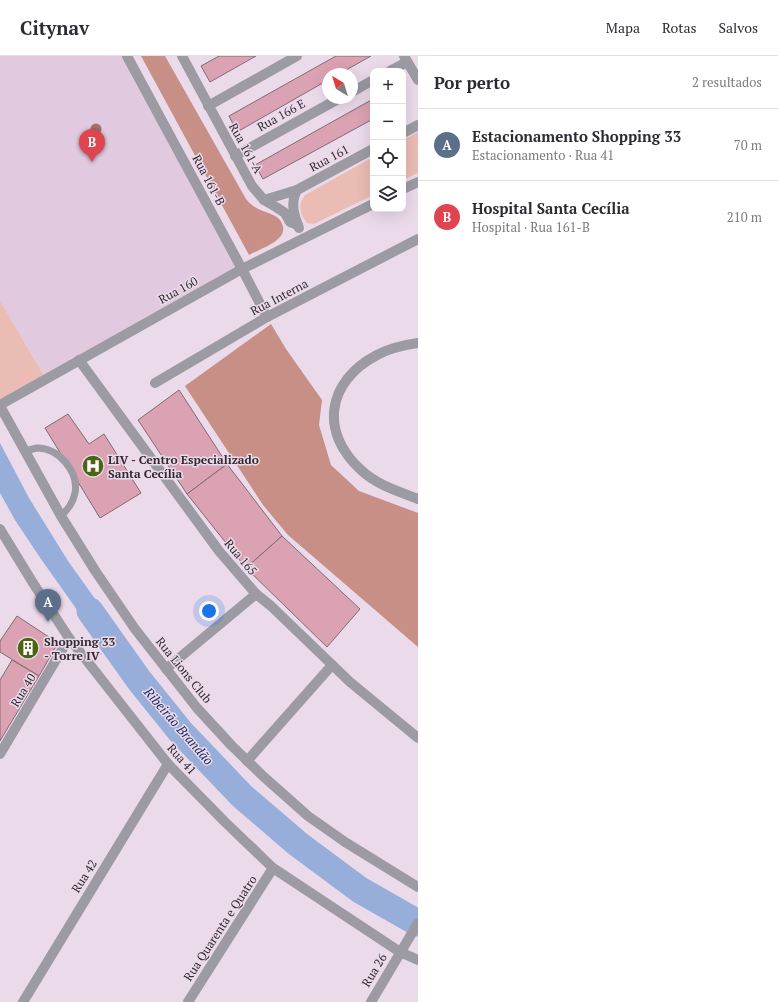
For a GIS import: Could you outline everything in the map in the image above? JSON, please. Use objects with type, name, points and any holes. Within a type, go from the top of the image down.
[{"type":"street","name":"Rua 161-B","points":[[127,56],[267,317]]},
{"type":"street","name":"Rua 161-A","points":[[182,56],[252,186],[264,200],[285,213],[290,222],[298,225],[303,237]]},
{"type":"street","points":[[208,106],[297,56]]},
{"type":"street","points":[[394,68],[405,59],[418,80]]},
{"type":"street","points":[[358,89],[370,82]]},
{"type":"street","name":"Rua 166 E","points":[[235,156],[329,104]]},
{"type":"street","points":[[406,131],[418,125]]},
{"type":"street","name":"Rua 161","points":[[264,200],[297,190],[370,151]]},
{"type":"street","points":[[406,188],[418,182]]},
{"type":"street","points":[[297,190],[293,197],[292,205],[298,225]]},
{"type":"street","name":"Rua 160","points":[[0,406],[242,269],[303,237],[370,205]]},
{"type":"street","name":"Rua Interna","points":[[155,383],[267,317],[418,239]]},
{"type":"street","points":[[418,343],[394,347],[376,355],[360,366],[345,381],[337,397],[333,420],[336,434],[341,445],[361,471],[382,485],[418,499]]},
{"type":"street","name":"Rua 165","points":[[79,360],[215,545],[256,594],[350,682],[418,738]]},
{"type":"street","name":"Rua Lions Club","points":[[0,406],[61,516],[96,572],[135,629],[197,708],[248,761],[308,816],[345,842],[418,887]]},
{"type":"street","name":"Rua 41","points":[[0,529],[69,638],[168,764],[273,868],[400,952],[418,960]]},
{"type":"street","points":[[166,669],[256,594]]},
{"type":"street","name":"Rua 40","points":[[0,754],[69,638]]},
{"type":"street","points":[[248,761],[332,665]]},
{"type":"street","name":"Rua 42","points":[[23,1002],[168,764]]},
{"type":"street","name":"Rua Quarenta e Quatro","points":[[188,1002],[273,868]]},
{"type":"street","name":"Rua 26","points":[[370,1002],[418,923]]},
{"type":"lane","points":[[25,451],[37,448],[55,453],[62,458],[72,473],[75,481],[73,501],[69,508],[61,516]]},
{"type":"path","points":[[89,663],[135,629]]},
{"type":"shaded area","points":[[0,56],[127,56],[242,269],[0,405]]},
{"type":"shaded area","points":[[141,56],[165,56],[246,199],[256,208],[275,216],[281,221],[283,232],[271,244],[249,255]]},
{"type":"shaded area","points":[[418,132],[418,173],[406,179],[406,140],[406,138]]},
{"type":"shaded area","points":[[370,159],[370,196],[314,224],[307,223],[300,209],[305,195]]},
{"type":"shaded area","points":[[0,301],[46,380],[0,405]]},
{"type":"shaded area","points":[[271,324],[286,349],[322,400],[319,425],[331,465],[359,491],[418,513],[418,647],[288,535],[263,505],[185,386]]},
{"type":"water","points":[[0,443],[29,498],[68,561],[121,635],[104,648],[41,559],[15,520],[0,493]]},
{"type":"building","points":[[219,56],[256,56],[210,82],[201,66]]},
{"type":"building","points":[[336,56],[371,56],[350,68],[322,68],[322,83],[237,132],[229,116]]},
{"type":"building","points":[[370,101],[370,121],[263,179],[255,165]]},
{"type":"building","points":[[179,390],[227,464],[187,494],[138,420]]},
{"type":"building","name":"LIV - Centro Especializado Santa Cecília","points":[[68,414],[89,444],[104,434],[141,493],[100,518],[45,428]]},
{"type":"building","points":[[227,464],[282,536],[246,568],[187,494]]},
{"type":"building","points":[[282,536],[360,609],[327,647],[246,568]]},
{"type":"building","name":"Shopping 33 - Torre IV","points":[[17,616],[58,643],[39,676],[0,652],[0,641]]},
{"type":"building","points":[[12,660],[39,676],[0,741],[0,680]]},
{"type":"waterway","name":"Ribeirão Brandão","points":[[90,611],[139,680],[180,731],[242,796],[298,844],[360,890],[418,923]]},
{"type":"place","name":"Hospital Santa Cecília","points":[[92,162]]},
{"type":"place","name":"LIV - Centro Especializado Santa Cecília","points":[[93,466]]},
{"type":"place","name":"Estacionamento Shopping 33","points":[[48,622]]},
{"type":"place","name":"Shopping 33 - Torre IV","points":[[28,648]]}]
